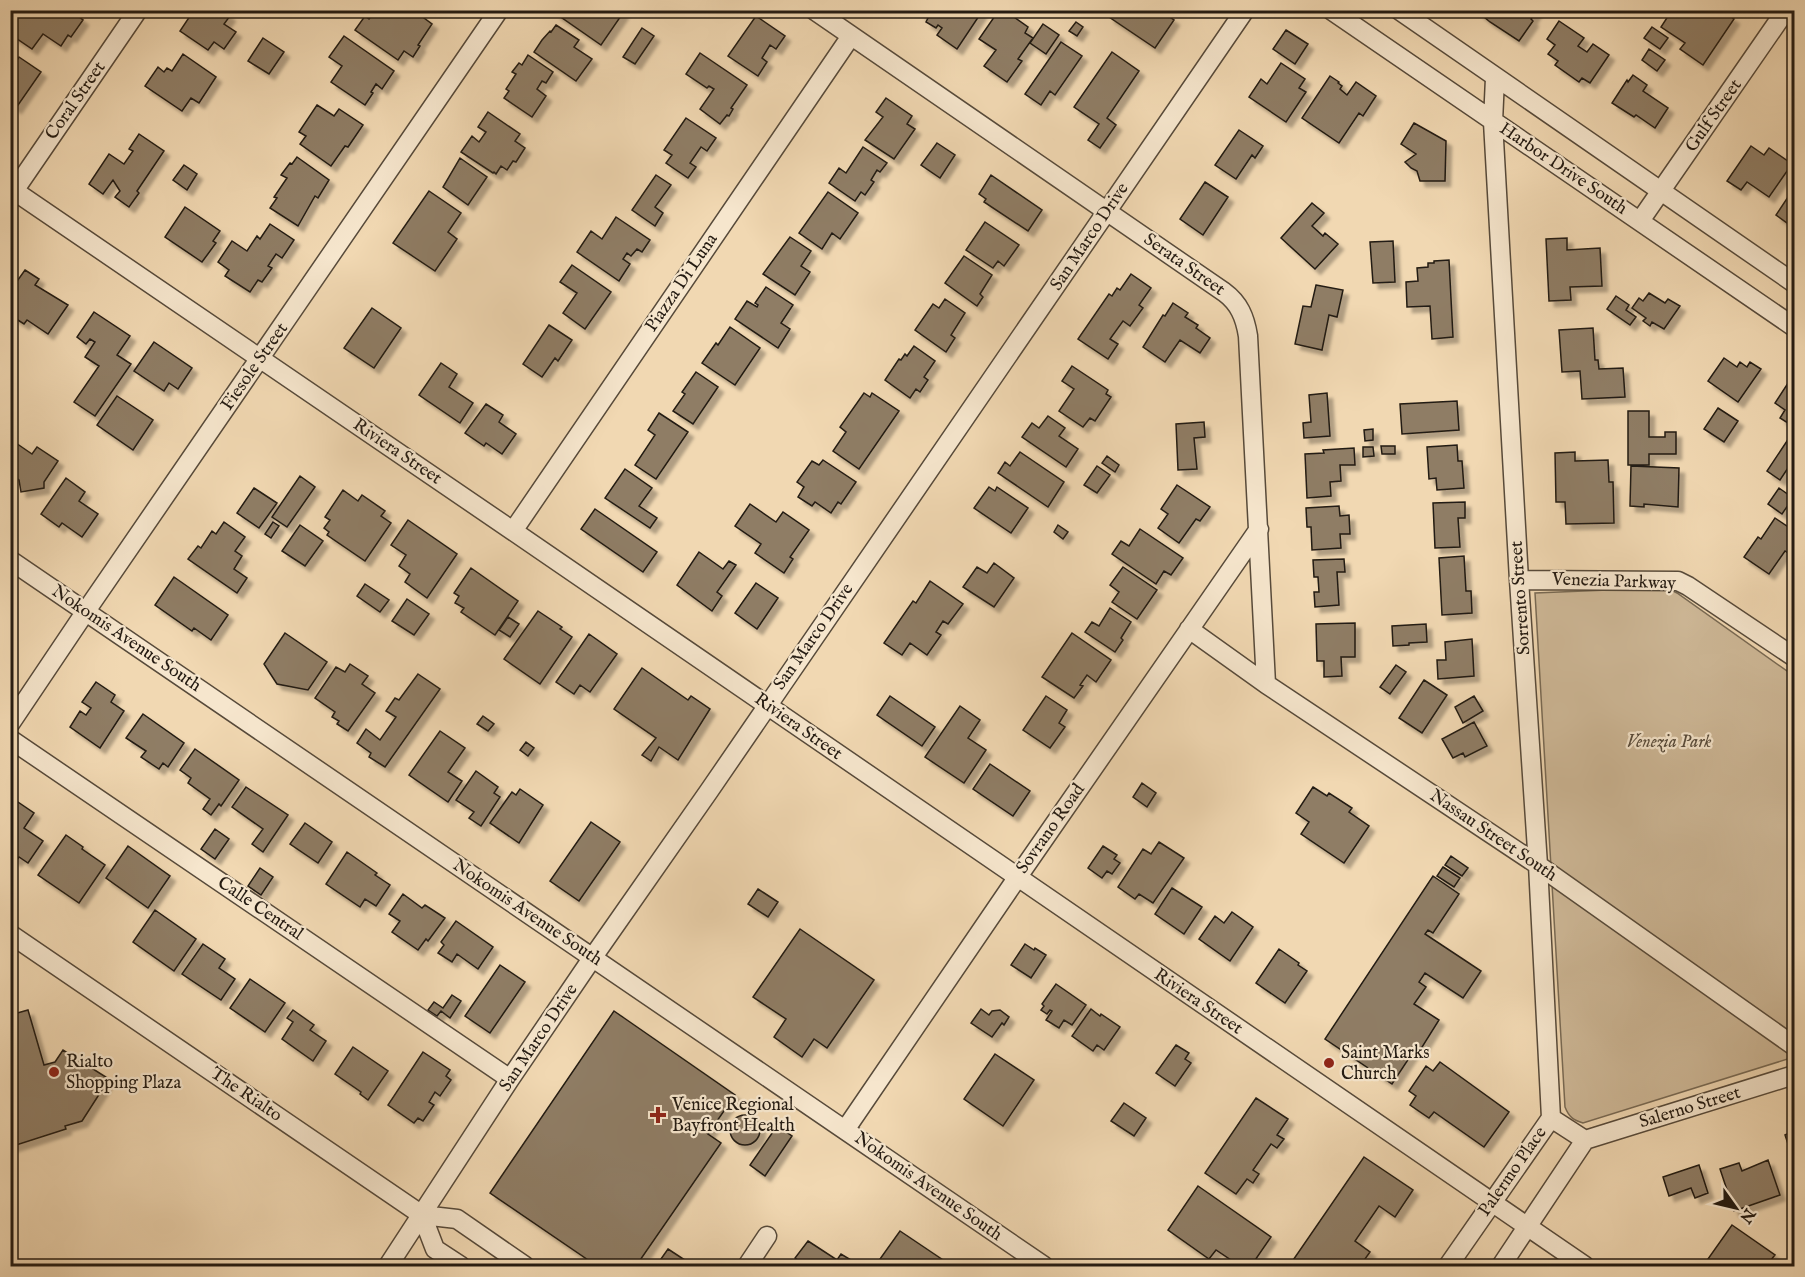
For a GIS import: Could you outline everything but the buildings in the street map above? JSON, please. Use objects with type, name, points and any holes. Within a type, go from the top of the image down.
[{"type":"street","name":"Coral Street","points":[[12,190],[138,10]]},
{"type":"street","name":"Fiesole Street","points":[[10,724],[499,10]]},
{"type":"street","name":"Serata Street","points":[[814,10],[1231,297],[1242,312],[1248,336],[1266,684]]},
{"type":"street","name":"San Marco Drive","points":[[388,1266],[593,957],[1245,10]]},
{"type":"street","name":"Harbor Drive South","points":[[1332,10],[1794,327]]},
{"type":"street","name":"Harbor Drive South","points":[[1399,10],[1794,284]]},
{"type":"street","name":"Gulf Street","points":[[1640,221],[1786,10]]},
{"type":"street","name":"Piazza Di Luna","points":[[513,531],[851,36]]},
{"type":"street","name":"Sorrento Street","points":[[1495,78],[1493,122],[1551,1118]]},
{"type":"street","name":"Riviera Street","points":[[12,190],[1585,1266]]},
{"type":"street","name":"Sovrano Road","points":[[845,1130],[1259,529]]},
{"type":"street","name":"Nokomis Avenue South","points":[[10,560],[1044,1266]]},
{"type":"street","name":"Venezia Parkway","points":[[1519,580],[1678,581],[1794,657]]},
{"type":"street","name":"Nassau Street South","points":[[1189,629],[1266,684],[1538,865],[1794,1046]]},
{"type":"street","name":"Calle Central","points":[[10,739],[510,1079]]},
{"type":"street","name":"The Rialto","points":[[10,934],[422,1215],[457,1219],[525,1266]]},
{"type":"street","name":"Salerno Street","points":[[1585,1140],[1794,1075]]},
{"type":"street","name":"Palermo Place","points":[[1448,1266],[1551,1118],[1585,1140]]},
{"type":"street","points":[[1501,1266],[1585,1140]]},
{"type":"street","points":[[422,1215],[435,1249],[461,1266]]},
{"type":"street","points":[[747,1266],[767,1236]]},
{"type":"green space","name":"Venezia Park","points":[[1667,588],[1794,676],[1794,1057],[1583,1123],[1572,1118],[1565,1107],[1535,593]]},
{"type":"place","name":"Saint Marks Church","points":[[1329,1063]]},
{"type":"place","name":"Rialto Shopping Plaza","points":[[54,1072]]},
{"type":"place","name":"Venice Regional Bayfront Health","points":[[658,1115]]}]
